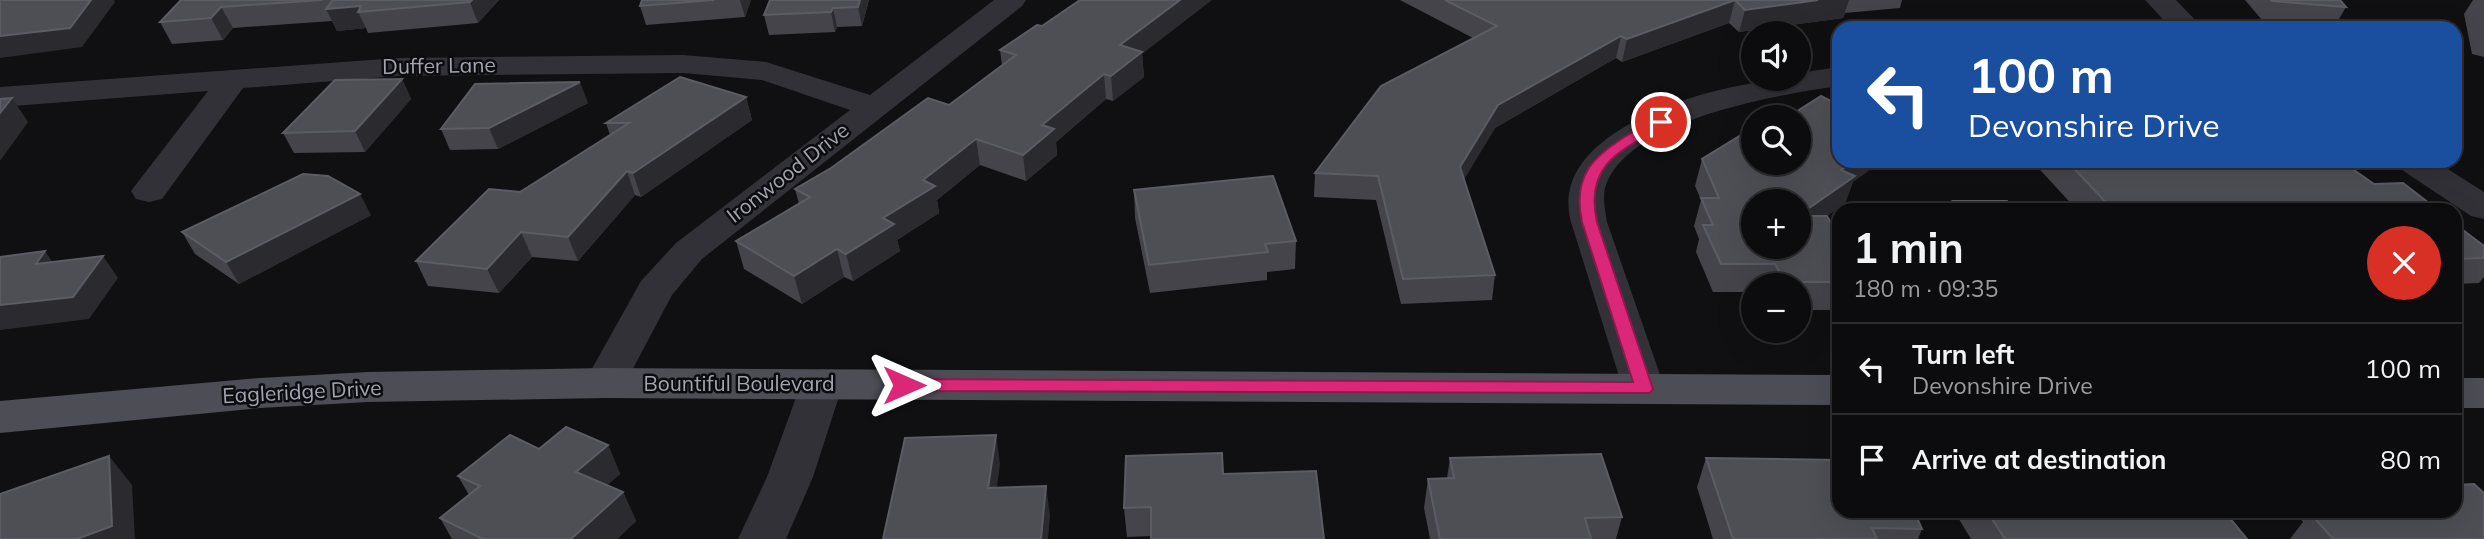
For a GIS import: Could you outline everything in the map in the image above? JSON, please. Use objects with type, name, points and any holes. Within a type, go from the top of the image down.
[{"type":"main road","name":"Bountiful Boulevard","points":[[605,383],[1832,390]]},
{"type":"main road","name":"Eagleridge Drive","points":[[0,417],[133,403],[368,387],[605,383]]},
{"type":"main road","points":[[2462,393],[2484,393]]},
{"type":"street","name":"Ironwood Drive","points":[[605,383],[641,312],[671,269],[710,233],[1012,0]]},
{"type":"street","points":[[2159,0],[2181,21]]},
{"type":"street","name":"Duffer Lane","points":[[0,97],[398,66],[720,65],[777,74],[874,107]]},
{"type":"street","points":[[1644,389],[1589,222],[1585,201],[1590,180],[1600,163],[1634,136],[1704,104],[1767,86],[1832,78]]},
{"type":"street","points":[[149,191],[234,79]]},
{"type":"street","points":[[2422,168],[2484,208]]},
{"type":"street","points":[[762,539],[790,477],[822,384]]},
{"type":"building","points":[[0,0],[91,0],[70,28],[0,36]]},
{"type":"building","points":[[181,0],[322,0],[221,7],[211,18],[160,22]]},
{"type":"building","points":[[333,0],[472,0],[358,12],[361,6],[326,9]]},
{"type":"building","points":[[642,0],[714,0],[640,6]]},
{"type":"building","points":[[770,0],[860,0],[858,7],[833,8],[831,12],[764,15]]},
{"type":"building","points":[[1080,0],[1180,0],[1120,45],[1142,52],[1111,76],[1104,74],[1042,125],[1054,129],[1023,155],[976,139],[923,180],[935,186],[883,218],[894,224],[846,254],[837,249],[794,276],[736,241],[810,197],[795,189],[831,168],[928,98],[949,105],[1016,55],[1000,50]]},
{"type":"building","points":[[1445,0],[1735,0],[1627,39],[1621,36],[1498,105],[1460,167],[1495,275],[1403,279],[1378,176],[1315,173],[1381,86],[1497,26]]},
{"type":"building","points":[[1735,0],[1818,0],[1745,10]]},
{"type":"building","points":[[2340,0],[2346,7],[2272,1]]},
{"type":"building","points":[[680,77],[746,97],[633,173],[627,171],[568,237],[521,232],[487,269],[416,261],[489,189],[520,192],[629,123],[606,123]]},
{"type":"building","points":[[402,79],[355,131],[283,133],[335,80]]},
{"type":"building","points":[[580,82],[489,128],[441,129],[475,84]]},
{"type":"building","points":[[1821,96],[1832,102],[1832,168],[1844,168],[1841,170],[1855,176],[1811,207],[1811,189],[1741,189],[1741,259],[1811,259],[1811,216],[1827,216],[1832,225],[1832,282],[1811,282],[1811,273],[1780,273],[1775,264],[1721,264],[1703,225],[1713,225],[1701,198],[1719,198],[1702,159],[1741,135],[1741,175],[1811,175],[1811,105],[1807,105]]},
{"type":"building","points":[[12,98],[0,113],[0,99]]},
{"type":"building","points":[[2074,168],[2351,168],[2374,184],[2403,183],[2429,203],[2106,203]]},
{"type":"building","points":[[303,174],[328,176],[360,194],[226,262],[182,232]]},
{"type":"building","points":[[1273,176],[1296,241],[1265,244],[1268,252],[1149,265],[1134,190]]},
{"type":"building","points":[[1953,201],[2009,203],[1955,203]]},
{"type":"building","points":[[2462,229],[2484,246],[2484,258],[2462,259]]},
{"type":"building","points":[[45,251],[36,264],[103,256],[73,297],[0,305],[0,257]]},
{"type":"building","points":[[566,427],[608,445],[576,472],[623,492],[571,539],[479,539],[481,538],[440,518],[480,486],[458,476],[510,435],[539,449]]},
{"type":"building","points":[[996,435],[988,488],[1046,486],[1041,539],[883,539],[905,438]]},
{"type":"building","points":[[1222,453],[1223,474],[1316,471],[1324,539],[1151,539],[1151,507],[1124,508],[1126,456]]},
{"type":"building","points":[[1601,454],[1622,517],[1585,518],[1591,539],[1440,539],[1428,479],[1454,478],[1450,458]]},
{"type":"building","points":[[109,456],[112,526],[77,539],[0,539],[0,494]]},
{"type":"building","points":[[1706,458],[1832,460],[1832,518],[1917,518],[1922,529],[1872,528],[1877,539],[1733,539]]},
{"type":"building","points":[[2474,484],[2484,493],[2484,539],[2333,539],[2314,518],[2462,518],[2462,485]]},
{"type":"building","points":[[1992,518],[2230,518],[2247,539],[2005,539]]},
{"type":"route","points":[[904,385],[1644,389],[1589,222],[1585,201],[1590,180],[1600,163],[1614,149],[1661,122]]}]
